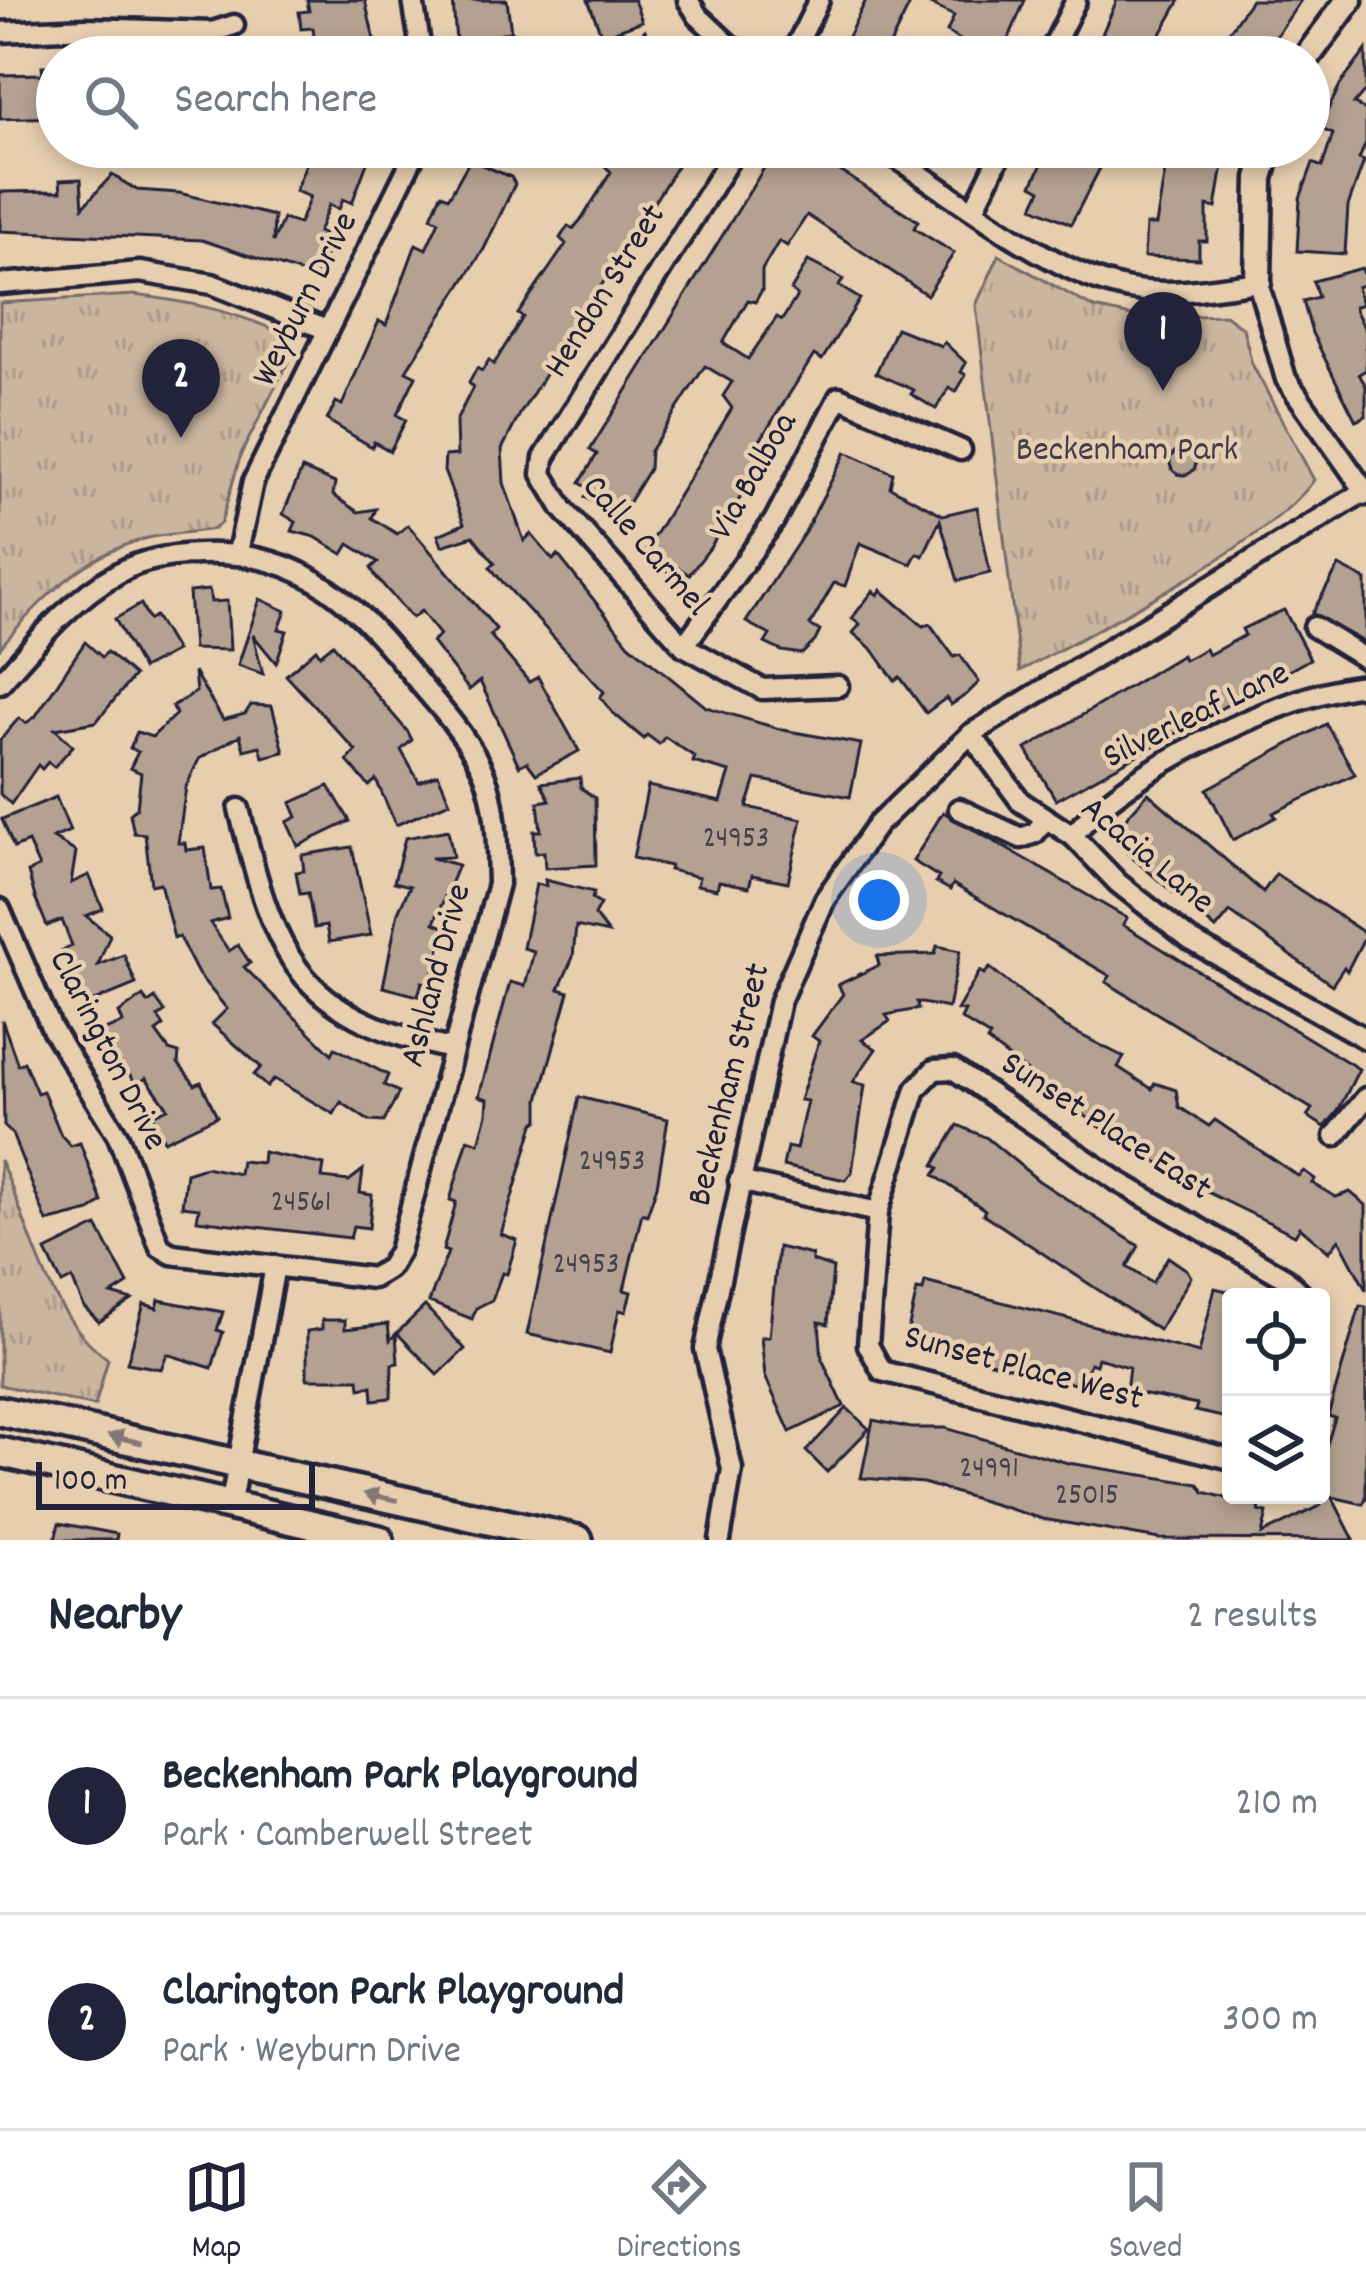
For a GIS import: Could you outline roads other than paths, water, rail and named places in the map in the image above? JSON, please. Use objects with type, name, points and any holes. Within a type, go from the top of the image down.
[{"type":"main road","points":[[0,1411],[578,1540]]},
{"type":"main road","points":[[0,1452],[379,1540]]},
{"type":"street","points":[[413,0],[419,36]]},
{"type":"street","points":[[688,0],[719,36]]},
{"type":"street","points":[[801,36],[819,0]]},
{"type":"street","points":[[1058,36],[1076,0]]},
{"type":"street","points":[[1322,36],[1348,0]]},
{"type":"street","points":[[0,32],[86,28],[212,32],[233,26]]},
{"type":"street","name":"Weyburn Drive","points":[[238,552],[253,482],[408,168]]},
{"type":"street","name":"Hendon Street","points":[[542,475],[544,458],[724,168]]},
{"type":"street","points":[[912,168],[1076,270],[1120,287],[1180,292],[1258,282]]},
{"type":"street","points":[[974,208],[994,168]]},
{"type":"street","points":[[1263,168],[1258,282],[1286,379],[1366,492]]},
{"type":"street","points":[[0,284],[140,272],[212,284],[327,330]]},
{"type":"street","name":"Via Balboa","points":[[684,646],[774,521],[839,398],[961,449]]},
{"type":"street","name":"Calle Carmel","points":[[542,475],[562,509],[658,623],[684,646],[762,689],[838,686]]},
{"type":"street","name":"Beckenham Street","points":[[719,1540],[732,1469],[705,1348],[780,1001],[816,916],[877,825],[971,734],[1366,492]]},
{"type":"street","points":[[0,683],[80,599],[122,570],[174,555],[238,552]]},
{"type":"street","name":"Ashland Drive","points":[[238,552],[296,569],[364,615],[458,729],[485,776],[497,832],[498,884],[399,1251],[389,1268],[373,1278],[275,1266]]},
{"type":"street","points":[[1314,627],[1366,658]]},
{"type":"street","name":"Silverleaf Lane","points":[[1073,836],[1121,786],[1187,750],[1304,700],[1366,685]]},
{"type":"street","name":"Acacia Lane","points":[[971,734],[1022,802],[1073,836],[1118,883],[1190,940],[1366,1039]]},
{"type":"street","points":[[239,808],[258,887],[291,962],[323,998],[362,1024],[452,1049]]},
{"type":"street","points":[[958,809],[1021,838],[1035,833],[1046,818]]},
{"type":"street","name":"Clarington Drive","points":[[0,909],[52,1029],[118,1136],[160,1246],[172,1254],[275,1266]]},
{"type":"street","name":"Sunset Place East","points":[[878,1212],[916,1089],[934,1070],[952,1069],[1119,1182],[1296,1288]]},
{"type":"street","points":[[1335,1136],[1366,1098]]},
{"type":"street","points":[[739,1181],[878,1212]]},
{"type":"street","name":"Sunset Place West","points":[[878,1212],[868,1345],[882,1371],[1222,1457]]},
{"type":"street","points":[[230,1507],[275,1266]]},
{"type":"place","name":"Beckenham Park Playground","points":[[1163,391]]},
{"type":"place","name":"Clarington Park Playground","points":[[181,438]]},
{"type":"park label","name":"Beckenham Park","points":[[1127,452]]}]
